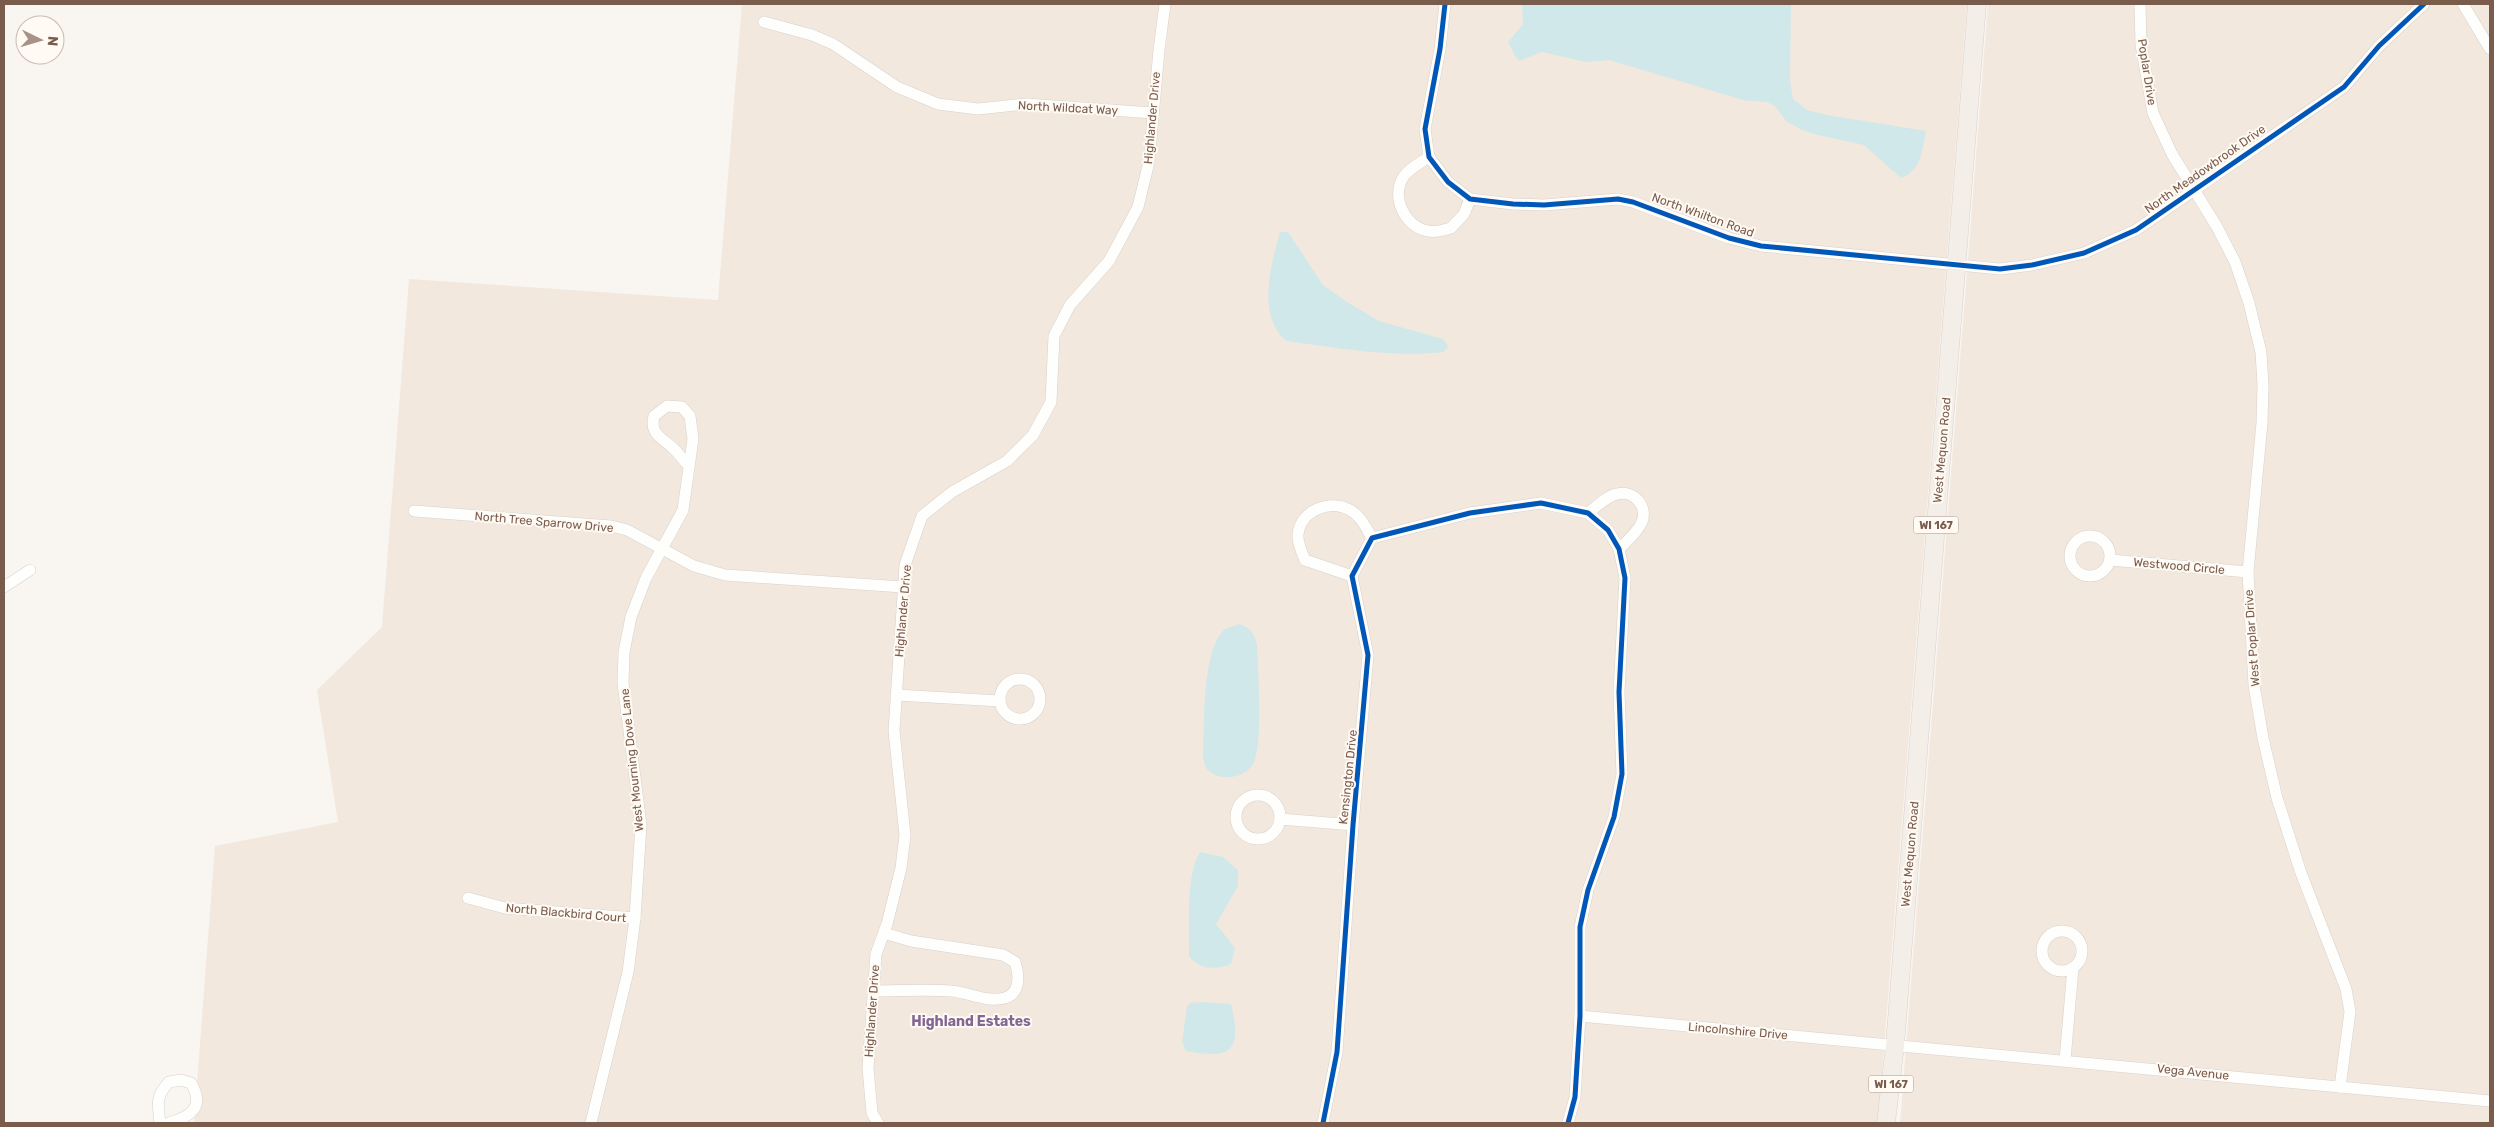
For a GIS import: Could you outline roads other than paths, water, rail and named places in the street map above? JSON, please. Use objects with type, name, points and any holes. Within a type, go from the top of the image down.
[{"type":"main road","name":"West Mequon Road","points":[[1886,1123],[1895,1045],[1978,4]]},
{"type":"main road","name":"West Mequon Road","points":[[1895,1045],[1897,1123]]},
{"type":"street","name":"Highlander Drive","points":[[878,1123],[872,1113],[868,1068],[876,954],[884,933],[901,868],[905,835],[894,731],[905,565],[922,516],[952,492],[1007,461],[1033,435],[1051,402],[1054,336],[1070,305],[1109,261],[1138,207],[1150,162],[1153,112],[1165,4]]},
{"type":"street","points":[[1429,157],[1403,177],[1399,194],[1401,210],[1412,224],[1428,231],[1451,228],[1464,214],[1470,199],[1448,182],[1429,157],[1425,129],[1440,50],[1445,4]]},
{"type":"street","name":"Poplar Drive","points":[[2140,4],[2141,45],[2153,113],[2172,154],[2193,190]]},
{"type":"street","name":"North Meadowbrook Drive","points":[[1957,265],[2000,269],[2032,266],[2084,253],[2136,230],[2344,88],[2379,46],[2424,4]]},
{"type":"street","points":[[2463,4],[2490,49]]},
{"type":"street","name":"North Wildcat Way","points":[[764,22],[812,35],[833,44],[897,87],[938,104],[978,109],[1026,104],[1153,112]]},
{"type":"street","name":"West Poplar Drive","points":[[2193,190],[2217,227],[2235,262],[2249,303],[2261,352],[2263,385],[2262,423],[2248,572],[2254,685],[2277,798],[2301,873],[2346,989],[2350,1012],[2340,1087]]},
{"type":"street","name":"North Whilton Road","points":[[1470,199],[1544,205],[1618,199],[1648,205],[1729,238],[1761,246],[1957,265]]},
{"type":"street","name":"West Mourning Dove Lane","points":[[591,1123],[628,972],[635,918],[641,825],[624,689],[624,652],[632,617],[643,586],[683,510],[688,486],[688,465],[693,439],[690,416],[682,407],[667,406],[654,416],[655,431],[661,440],[671,446],[688,465]]},
{"type":"street","points":[[1588,513],[1616,494],[1631,494],[1637,498],[1643,511],[1642,523],[1619,549]]},
{"type":"street","points":[[1372,538],[1363,522],[1350,510],[1330,506],[1314,510],[1304,517],[1298,534],[1305,560],[1352,576],[1372,538],[1470,513],[1541,503],[1588,513],[1608,530],[1619,549],[1625,578],[1619,692],[1622,774],[1614,817],[1593,873],[1583,910],[1579,942],[1580,1016],[1575,1096],[1568,1123]]},
{"type":"street","name":"North Tree Sparrow Drive","points":[[414,511],[611,526],[627,530],[694,566],[725,575],[903,587]]},
{"type":"street","name":"Westwood Circle","points":[[2110,560],[2248,572]]},
{"type":"street","points":[[4,587],[30,570]]},
{"type":"street","name":"Kensington Drive","points":[[1323,1123],[1337,1052],[1353,825],[1368,655],[1352,576]]},
{"type":"street","points":[[896,695],[1000,701]]},
{"type":"street","points":[[1280,819],[1353,825]]},
{"type":"street","name":"North Blackbird Court","points":[[468,898],[505,908],[635,918]]},
{"type":"street","points":[[874,991],[952,990],[999,999],[1006,998],[1014,992],[1020,978],[1015,962],[1003,955],[911,941],[884,933]]},
{"type":"street","points":[[2065,1060],[2074,968]]},
{"type":"street","name":"Lincolnshire Drive","points":[[1580,1016],[1895,1045]]},
{"type":"street","name":"Vega Avenue","points":[[1895,1045],[2490,1101]]},
{"type":"street","points":[[160,1123],[158,1101],[160,1091],[169,1082],[181,1080],[191,1083],[197,1094],[197,1104],[190,1114],[168,1123]]},
{"type":"water","points":[[1522,4],[1791,4],[1790,80],[1793,99],[1807,110],[1827,115],[1926,131],[1920,159],[1908,175],[1901,178],[1864,145],[1802,130],[1786,121],[1775,106],[1767,102],[1743,100],[1609,60],[1586,62],[1542,52],[1519,61],[1508,42],[1523,24]]},
{"type":"water","points":[[1280,232],[1288,232],[1323,285],[1379,321],[1443,339],[1448,346],[1444,352],[1424,354],[1385,353],[1287,341],[1277,331],[1272,319],[1268,290]]},
{"type":"water","points":[[1239,624],[1251,631],[1257,645],[1259,705],[1257,752],[1254,762],[1245,772],[1232,777],[1225,777],[1218,776],[1207,769],[1203,758],[1206,690],[1208,671],[1217,639],[1225,629]]},
{"type":"water","points":[[1200,852],[1223,857],[1238,870],[1238,886],[1216,924],[1235,948],[1231,964],[1214,968],[1198,964],[1189,956],[1190,888],[1195,862]]},
{"type":"water","points":[[1190,1003],[1231,1004],[1235,1032],[1234,1041],[1230,1048],[1224,1052],[1214,1054],[1186,1051],[1182,1042],[1187,1007]]},
{"type":"district","name":"Highland Estates","points":[[971,1021]]}]
